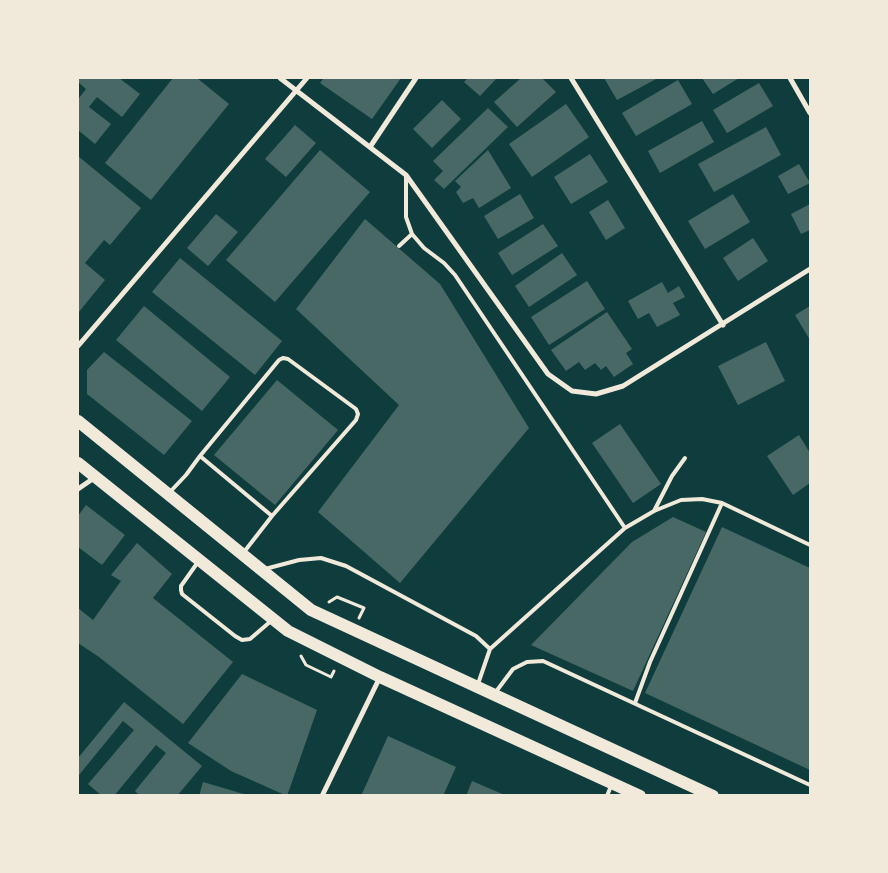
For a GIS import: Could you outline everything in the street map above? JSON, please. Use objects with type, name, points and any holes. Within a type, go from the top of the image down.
[{"type":"main road","points":[[78,421],[311,610],[713,796]]},
{"type":"main road","points":[[84,468],[288,631],[380,677],[640,796]]},
{"type":"street","points":[[280,78],[406,175],[548,374],[572,391],[596,394],[623,386],[723,325],[810,268]]},
{"type":"street","points":[[78,346],[307,78]]},
{"type":"street","points":[[370,146],[416,78]]},
{"type":"street","points":[[571,78],[723,325]]},
{"type":"street","points":[[790,78],[810,113]]},
{"type":"street","points":[[78,489],[84,468]]},
{"type":"street","points":[[322,796],[380,677]]},
{"type":"lane","points":[[406,175],[406,217],[412,234],[424,248],[444,263],[455,276],[625,528]]},
{"type":"lane","points":[[399,246],[412,234]]},
{"type":"lane","points":[[167,495],[279,360],[283,358],[288,359],[356,409],[358,414],[356,420],[272,516],[242,555]]},
{"type":"lane","points":[[200,456],[272,516]]},
{"type":"lane","points":[[654,511],[672,476],[685,458]]},
{"type":"lane","points":[[477,687],[490,649],[625,528],[654,511],[681,500],[702,499],[722,503],[810,545]]},
{"type":"lane","points":[[635,702],[650,662],[722,503]]},
{"type":"lane","points":[[260,570],[299,560],[321,558],[346,566],[476,636],[490,649]]},
{"type":"lane","points":[[200,560],[181,586],[182,594],[242,640],[250,639],[272,620]]},
{"type":"lane","points":[[494,695],[513,669],[527,662],[543,661],[635,702],[810,785]]},
{"type":"lane","points":[[607,796],[612,783]]},
{"type":"path","points":[[337,597],[364,608]]},
{"type":"path","points":[[306,665],[332,677]]},
{"type":"building","points":[[78,78],[119,78],[140,94],[122,117],[97,97],[89,107],[111,124],[95,144],[78,130],[78,97],[86,89],[78,82]]},
{"type":"building","points":[[173,78],[197,78],[229,104],[151,200],[105,163]]},
{"type":"building","points":[[324,78],[401,78],[372,119],[320,83]]},
{"type":"building","points":[[468,78],[497,78],[480,96],[464,82]]},
{"type":"building","points":[[521,78],[542,78],[556,92],[517,127],[494,102]]},
{"type":"building","points":[[604,78],[658,78],[617,100]]},
{"type":"building","points":[[702,78],[739,78],[713,94]]},
{"type":"building","points":[[678,80],[692,104],[636,136],[622,113]]},
{"type":"building","points":[[759,83],[773,106],[727,133],[713,110]]},
{"type":"building","points":[[442,100],[461,119],[432,148],[413,129]]},
{"type":"building","points":[[566,104],[589,137],[532,177],[509,144]]},
{"type":"building","points":[[488,108],[508,127],[444,189],[434,180],[443,171],[433,161]]},
{"type":"building","points":[[702,121],[714,142],[660,173],[648,151]]},
{"type":"building","points":[[295,125],[316,143],[286,177],[265,159]]},
{"type":"building","points":[[766,127],[781,155],[714,192],[698,164]]},
{"type":"building","points":[[320,150],[370,192],[275,302],[226,260]]},
{"type":"building","points":[[488,150],[511,188],[479,208],[473,198],[463,203],[456,192],[461,187],[455,181]]},
{"type":"building","points":[[590,154],[608,182],[571,204],[554,177]]},
{"type":"building","points":[[78,156],[141,208],[110,245],[104,240],[85,263],[105,280],[78,313]]},
{"type":"building","points":[[799,164],[810,183],[788,194],[778,176]]},
{"type":"building","points":[[520,194],[534,218],[498,239],[484,216]]},
{"type":"building","points":[[733,194],[750,222],[705,249],[688,221]]},
{"type":"building","points":[[608,200],[625,228],[606,240],[589,212]]},
{"type":"building","points":[[810,204],[810,230],[801,234],[791,214]]},
{"type":"building","points":[[216,214],[238,232],[208,266],[187,248]]},
{"type":"building","points":[[365,219],[440,284],[529,428],[400,583],[318,512],[399,405],[296,309]]},
{"type":"building","points":[[543,224],[558,246],[512,275],[498,253]]},
{"type":"building","points":[[753,238],[768,261],[738,281],[723,258]]},
{"type":"building","points":[[562,253],[577,275],[529,307],[515,286]]},
{"type":"building","points":[[180,258],[282,341],[255,375],[152,292]]},
{"type":"building","points":[[587,281],[605,309],[549,345],[531,317]]},
{"type":"building","points":[[662,282],[668,293],[679,286],[685,297],[673,303],[680,315],[657,327],[649,313],[638,319],[628,301]]},
{"type":"building","points":[[144,306],[230,377],[202,411],[116,340]]},
{"type":"building","points":[[810,306],[810,340],[795,315]]},
{"type":"building","points":[[607,312],[632,349],[626,353],[633,364],[614,377],[606,366],[601,370],[595,363],[585,370],[579,362],[566,371],[551,350]]},
{"type":"building","points":[[766,342],[785,381],[738,405],[718,366]]},
{"type":"building","points":[[104,352],[192,421],[164,455],[87,394],[87,370]]},
{"type":"building","points":[[277,380],[338,430],[275,505],[214,455]]},
{"type":"building","points":[[620,424],[661,484],[633,503],[592,443]]},
{"type":"building","points":[[799,435],[810,453],[810,483],[793,495],[767,456]]},
{"type":"building","points":[[86,505],[125,535],[102,565],[78,547],[78,516]]},
{"type":"building","points":[[673,517],[706,532],[633,691],[531,645],[632,542]]},
{"type":"building","points":[[722,527],[810,568],[810,770],[645,693]]},
{"type":"building","points":[[137,543],[172,574],[153,598],[233,662],[183,724],[99,657],[78,643],[78,608],[93,620],[121,581],[111,575]]},
{"type":"building","points":[[242,674],[317,710],[287,796],[231,771],[188,743]]},
{"type":"building","points":[[124,702],[202,766],[177,796],[140,796],[135,791],[166,753],[156,745],[114,796],[102,796],[88,784],[134,730],[123,721],[78,774],[78,758]]},
{"type":"building","points":[[388,736],[456,767],[443,796],[361,796]]},
{"type":"building","points":[[472,781],[507,796],[466,796]]},
{"type":"building","points":[[203,782],[247,795],[247,796],[199,796]]}]
